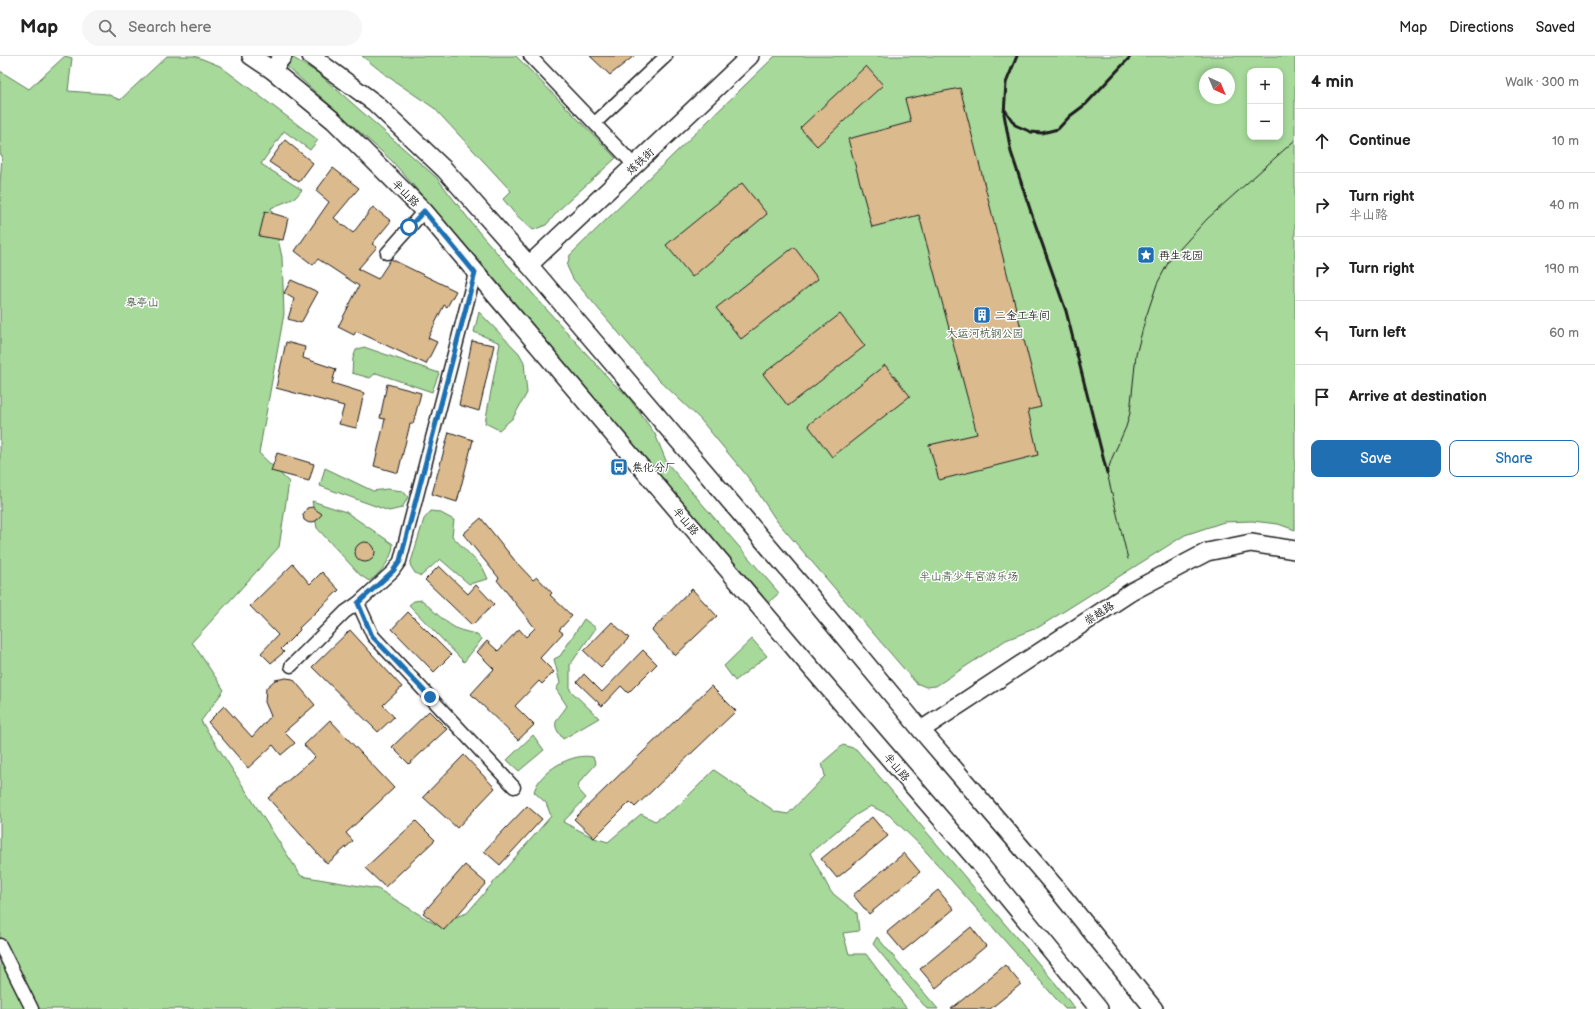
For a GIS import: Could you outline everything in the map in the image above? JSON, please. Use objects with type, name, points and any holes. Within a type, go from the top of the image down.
[{"type":"main road","name":"半山路","points":[[251,56],[272,70],[334,121],[424,211],[806,662],[980,864],[1099,1009]]},
{"type":"main road","points":[[272,70],[283,56]]},
{"type":"main road","points":[[311,56],[375,103],[445,170],[529,265],[802,586],[921,730],[1057,889],[1154,1009]]},
{"type":"main road","name":"炼铁街","points":[[529,265],[750,56]]},
{"type":"main road","name":"崇越路","points":[[921,730],[1131,592],[1207,552],[1251,543],[1295,550]]},
{"type":"street","points":[[595,124],[666,56]]},
{"type":"street","points":[[532,57],[635,166]]},
{"type":"street","points":[[387,253],[424,211]]},
{"type":"street","points":[[291,666],[345,612],[358,603],[393,571],[400,561],[475,273]]},
{"type":"street","points":[[358,603],[372,636],[514,787]]},
{"type":"street","points":[[0,945],[32,1009]]},
{"type":"green space","name":"皋亭山","points":[[65,56],[72,58],[68,91],[107,94],[120,100],[167,56],[195,56],[220,66],[318,140],[310,150],[284,131],[261,164],[302,190],[295,198],[271,208],[282,257],[284,314],[259,453],[289,482],[279,547],[192,642],[224,690],[201,721],[301,876],[378,889],[435,924],[467,913],[551,816],[546,803],[534,792],[537,784],[550,770],[567,760],[576,757],[593,757],[596,764],[579,783],[578,789],[586,798],[563,822],[594,838],[608,842],[641,814],[655,821],[677,807],[714,770],[776,812],[788,814],[825,776],[822,763],[843,745],[856,749],[1056,984],[1075,1009],[1065,1009],[921,846],[889,815],[871,806],[856,815],[810,853],[831,892],[857,913],[859,931],[843,933],[849,954],[866,954],[907,1009],[0,1009],[0,184],[2,155],[0,154],[0,71],[29,89]]},
{"type":"green space","points":[[290,56],[318,73],[437,178],[478,231],[547,310],[613,383],[627,395],[655,434],[667,463],[779,593],[768,603],[482,264],[392,161],[282,62]]},
{"type":"green space","points":[[362,56],[516,56],[616,158],[562,207],[546,225],[533,230],[515,214],[503,199],[511,191],[434,108],[387,76]]},
{"type":"green space","name":"大运河杭钢公园","points":[[775,56],[1295,56],[1295,530],[1278,524],[1252,521],[1224,522],[1185,535],[1039,627],[1006,640],[936,686],[926,687],[916,683],[776,520],[747,476],[700,419],[657,378],[573,279],[567,266],[570,255]]},
{"type":"green space","points":[[479,312],[519,353],[524,362],[527,393],[513,418],[499,430],[485,423],[500,343],[474,332]]},
{"type":"green space","points":[[364,347],[439,373],[432,392],[376,373],[370,378],[352,373],[353,358],[356,350]]},
{"type":"green space","points":[[325,468],[373,491],[387,489],[403,491],[408,497],[402,508],[389,511],[320,486]]},
{"type":"green space","points":[[312,501],[346,512],[393,544],[389,560],[378,574],[369,581],[360,575],[317,528]]},
{"type":"green space","points":[[431,511],[439,512],[454,520],[452,536],[483,568],[488,579],[469,584],[440,559],[421,576],[415,573],[410,565],[424,519]]},
{"type":"green space","points":[[422,600],[441,618],[450,624],[458,629],[479,636],[482,639],[464,662],[409,605],[414,601]]},
{"type":"green space","points":[[584,619],[596,628],[570,665],[570,690],[599,718],[563,739],[557,729],[556,722],[567,706],[556,689],[560,683],[554,659],[560,656]]},
{"type":"green space","points":[[752,639],[767,656],[735,681],[724,666]]},
{"type":"green space","points":[[533,735],[544,750],[519,771],[507,760]]},
{"type":"green space","points":[[877,937],[938,1009],[927,1009],[873,944]]},
{"type":"building","points":[[590,56],[634,56],[610,75]]},
{"type":"building","points":[[866,66],[883,85],[817,146],[800,128]]},
{"type":"building","name":"二金工车间","points":[[960,88],[1041,407],[1028,410],[1038,455],[939,480],[929,445],[977,434],[919,215],[872,227],[848,139],[911,122],[905,99]]},
{"type":"building","points":[[285,140],[313,163],[299,182],[269,162]]},
{"type":"building","points":[[333,168],[359,188],[334,218],[353,233],[373,207],[391,221],[372,244],[377,247],[358,269],[378,279],[391,259],[456,291],[447,307],[444,305],[428,338],[437,342],[426,364],[356,331],[354,335],[338,327],[359,286],[318,259],[313,265],[295,251],[329,202],[316,191]]},
{"type":"building","points":[[742,183],[767,214],[692,277],[666,245]]},
{"type":"building","points":[[265,211],[288,218],[283,240],[259,236]]},
{"type":"building","points":[[794,247],[818,279],[741,339],[716,308]]},
{"type":"building","points":[[291,280],[318,292],[301,323],[288,319],[294,299],[284,293]]},
{"type":"building","points":[[840,314],[865,346],[788,406],[763,374]]},
{"type":"building","points":[[472,341],[494,345],[479,411],[459,405]]},
{"type":"building","points":[[286,342],[305,347],[303,358],[336,369],[332,383],[364,393],[356,428],[339,424],[344,406],[276,388]]},
{"type":"building","points":[[885,365],[910,396],[832,457],[808,425]]},
{"type":"building","points":[[387,384],[421,393],[413,424],[410,424],[398,473],[374,466],[385,419],[380,418]]},
{"type":"building","points":[[449,432],[473,440],[457,502],[432,494]]},
{"type":"building","points":[[277,453],[314,464],[309,481],[271,471]]},
{"type":"building","points":[[312,507],[322,514],[316,521],[309,523],[304,520],[303,515],[307,508]]},
{"type":"building","points":[[481,518],[516,562],[533,580],[537,577],[552,593],[550,595],[572,616],[559,630],[563,633],[540,658],[554,672],[542,684],[539,681],[515,706],[534,725],[518,740],[471,694],[494,669],[477,652],[487,641],[498,651],[519,629],[526,637],[535,628],[497,580],[499,578],[463,534]]},
{"type":"building","points":[[365,542],[372,545],[375,552],[372,559],[365,562],[358,559],[355,552],[358,545]]},
{"type":"building","points":[[293,564],[310,584],[322,572],[339,590],[299,628],[300,630],[281,649],[284,652],[271,663],[261,653],[278,635],[250,606]]},
{"type":"building","points":[[439,566],[468,594],[476,585],[494,604],[472,625],[425,580]]},
{"type":"building","points":[[692,589],[717,616],[675,656],[652,630]]},
{"type":"building","points":[[408,612],[451,655],[434,672],[392,629]]},
{"type":"building","points":[[612,622],[629,638],[601,667],[584,651]]},
{"type":"building","points":[[350,630],[402,687],[383,705],[394,717],[378,732],[312,667]]},
{"type":"building","points":[[643,650],[657,664],[628,693],[621,686],[602,706],[577,682],[584,674],[602,692]]},
{"type":"building","points":[[286,678],[293,679],[315,705],[284,732],[295,743],[281,755],[273,745],[248,768],[208,722],[224,706],[252,737],[271,716],[265,702],[266,688],[275,680]]},
{"type":"building","points":[[711,686],[736,711],[635,807],[630,802],[594,838],[574,819]]},
{"type":"building","points":[[429,711],[447,729],[409,764],[392,747]]},
{"type":"building","points":[[330,720],[394,788],[346,833],[353,841],[327,864],[268,798],[315,757],[304,745]]},
{"type":"building","points":[[464,755],[495,788],[457,828],[423,797]]},
{"type":"building","points":[[527,806],[542,819],[500,865],[484,851]]},
{"type":"building","points":[[872,817],[888,836],[837,878],[821,859]]},
{"type":"building","points":[[416,821],[435,840],[385,887],[365,868]]},
{"type":"building","points":[[904,853],[920,872],[869,914],[853,895]]},
{"type":"building","points":[[465,865],[486,883],[444,930],[423,913]]},
{"type":"building","points":[[938,890],[954,909],[903,951],[887,932]]},
{"type":"building","points":[[971,927],[986,946],[936,988],[920,969]]},
{"type":"building","points":[[1005,965],[1021,984],[990,1009],[951,1009]]},
{"type":"tram line","points":[[1128,559],[1107,473],[1126,427],[1130,413],[1136,355],[1145,320],[1157,284],[1169,261],[1207,219],[1295,140]]},
{"type":"railway","points":[[1017,56],[1006,83],[1004,114],[1011,152],[1066,311],[1107,473]]},
{"type":"railway","points":[[1005,110],[1015,125],[1031,132],[1042,133],[1058,129],[1070,116],[1086,104],[1131,56]]},
{"type":"place","name":"再生花园","points":[[1146,255]]},
{"type":"place","name":"二金工车间","points":[[982,315]]},
{"type":"place","name":"焦化分厂","points":[[619,467]]},
{"type":"route","points":[[409,227],[424,211],[475,273],[400,561],[393,571],[358,603],[372,636],[430,697]]},
{"type":"park label","name":"半山青少年宫游乐场","points":[[969,576]]}]
